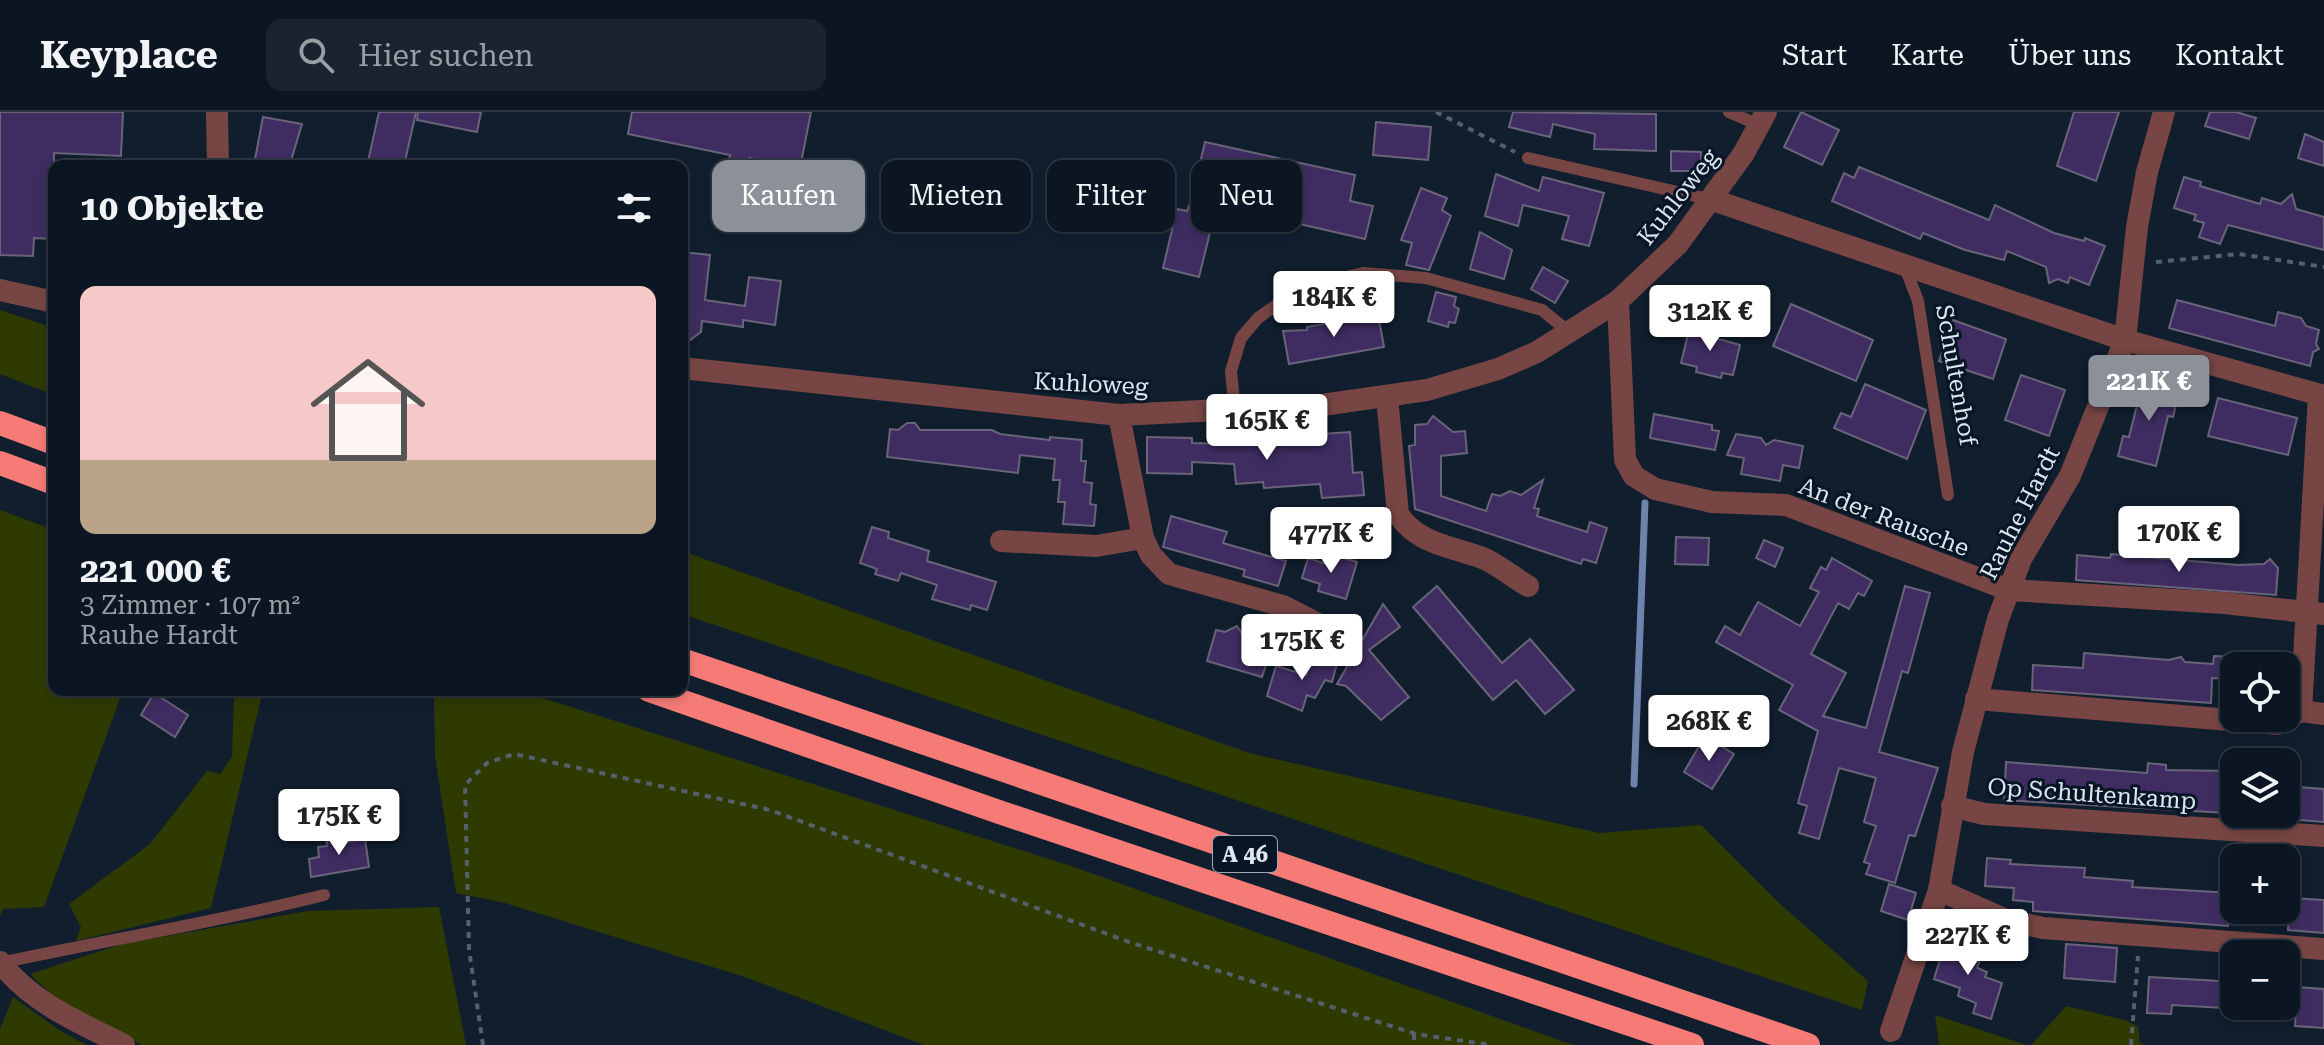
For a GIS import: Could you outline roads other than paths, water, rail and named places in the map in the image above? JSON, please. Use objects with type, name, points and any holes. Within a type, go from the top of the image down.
[{"type":"highway","points":[[0,423],[48,441]]},
{"type":"highway","points":[[0,463],[48,481]]},
{"type":"highway","name":"A 46","points":[[688,662],[1808,1045]]},
{"type":"highway","name":"A 46","points":[[666,696],[1017,818],[1692,1045]]},
{"type":"street","points":[[217,112],[218,160]]},
{"type":"street","name":"Rauhe Hardt","points":[[1891,1031],[1939,890],[1952,806],[1976,699],[2009,590],[2021,559],[2070,476],[2125,340],[2147,172],[2164,112]]},
{"type":"street","name":"Kuhloweg","points":[[688,369],[1119,415],[1235,411],[1387,397],[1498,369],[1537,352],[1618,301],[1678,244],[1713,200],[1762,119]]},
{"type":"street","name":"Schultenhof","points":[[1713,200],[2125,340],[2322,395]]},
{"type":"street","points":[[0,290],[48,301]]},
{"type":"street","name":"An der Rausche","points":[[1618,301],[1625,460],[1634,476],[1655,489],[1712,502],[1786,505],[2009,590]]},
{"type":"street","points":[[2301,711],[2314,613],[2322,395]]},
{"type":"street","points":[[1387,397],[1398,514],[1420,538],[1487,560],[1528,586]]},
{"type":"street","points":[[1119,415],[1143,538],[1151,555],[1169,574],[1283,606],[1330,630]]},
{"type":"street","points":[[1001,541],[1096,546],[1143,538]]},
{"type":"street","points":[[2009,590],[2224,603],[2314,613]]},
{"type":"street","points":[[1976,699],[2278,724],[2301,711],[2324,714]]},
{"type":"street","name":"Op Schultenkamp","points":[[1952,806],[1984,814],[2324,836]]},
{"type":"street","points":[[1939,890],[2004,919],[2043,928],[2324,949]]},
{"type":"street","points":[[0,963],[18,984],[56,1011],[124,1045]]},
{"type":"lane","points":[[1729,112],[1762,119]]},
{"type":"lane","points":[[1528,158],[1713,200]]},
{"type":"lane","name":"Schultenhof","points":[[1904,265],[1918,301],[1948,495]]},
{"type":"lane","points":[[1235,411],[1231,371],[1241,338],[1258,318],[1302,287],[1363,273],[1426,278],[1542,310],[1569,332]]},
{"type":"lane","points":[[0,963],[163,928],[241,915],[324,895]]},
{"type":"waterway","points":[[1634,784],[1645,503]]}]
